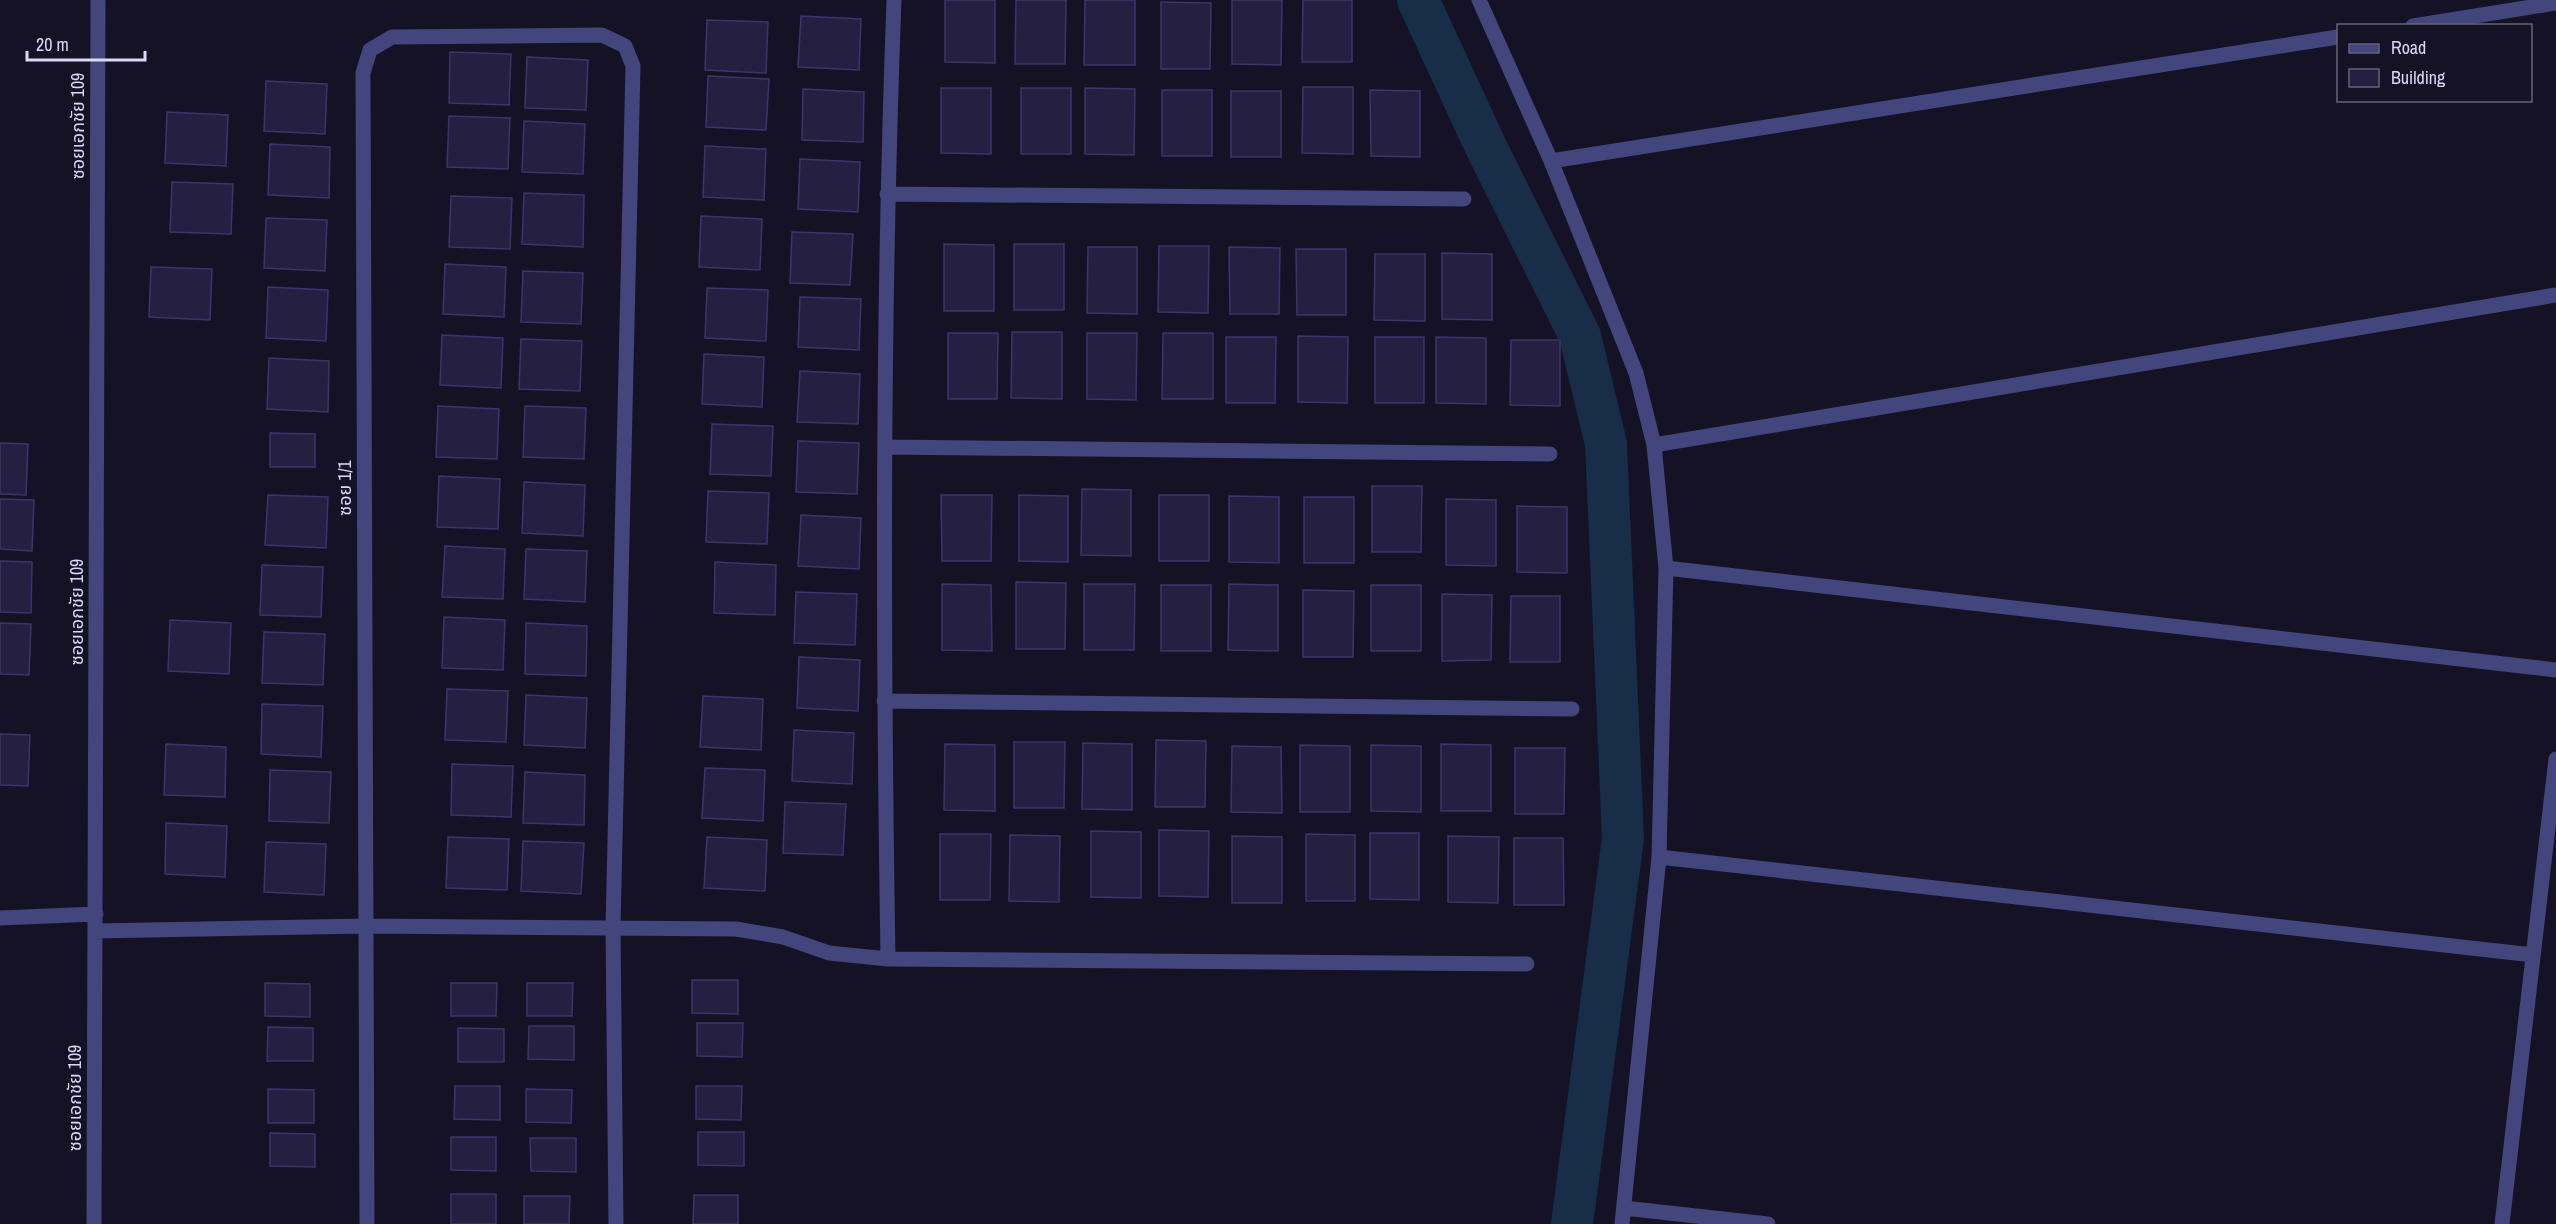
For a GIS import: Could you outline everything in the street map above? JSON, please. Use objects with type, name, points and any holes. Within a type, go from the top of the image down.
[{"type":"street","name":"ซอยเอกชัย 109","points":[[94,1224],[98,0]]},
{"type":"street","points":[[888,959],[884,701],[887,194],[894,0]]},
{"type":"street","points":[[1479,0],[1551,161],[1636,373],[1654,445],[1666,568],[1659,857],[1622,1224]]},
{"type":"street","points":[[2426,24],[2556,3]]},
{"type":"street","name":"ซอย 1/1","points":[[367,1224],[363,73],[370,50],[392,37],[602,35],[625,46],[633,66],[613,927]]},
{"type":"street","points":[[1551,161],[2337,37]]},
{"type":"street","points":[[887,194],[1464,199]]},
{"type":"street","points":[[1654,445],[2556,295]]},
{"type":"street","points":[[886,447],[1550,454]]},
{"type":"street","points":[[1666,568],[2556,670]]},
{"type":"street","points":[[884,701],[1572,709]]},
{"type":"street","points":[[2502,1224],[2556,759]]},
{"type":"street","points":[[1659,857],[2533,955]]},
{"type":"street","points":[[0,918],[96,914]]},
{"type":"street","points":[[95,931],[367,926],[736,929],[783,937],[829,953],[888,959],[1527,964]]},
{"type":"street","points":[[613,927],[616,1224]]},
{"type":"street","points":[[1624,1208],[1768,1224]]},
{"type":"building","points":[[945,0],[995,0],[995,63],[945,62]]},
{"type":"building","points":[[1016,0],[1066,0],[1065,64],[1015,64]]},
{"type":"building","points":[[1085,0],[1135,0],[1135,65],[1084,65]]},
{"type":"building","points":[[1232,0],[1282,0],[1281,65],[1232,64]]},
{"type":"building","points":[[1303,0],[1352,0],[1352,62],[1302,62]]},
{"type":"building","points":[[1161,2],[1211,3],[1210,69],[1161,69]]},
{"type":"building","points":[[801,16],[861,19],[859,70],[798,67]]},
{"type":"building","points":[[707,20],[768,22],[766,73],[705,70]]},
{"type":"building","points":[[450,52],[511,54],[509,105],[449,103]]},
{"type":"building","points":[[527,57],[588,60],[586,110],[525,108]]},
{"type":"building","points":[[708,76],[769,79],[766,130],[706,127]]},
{"type":"building","points":[[266,81],[327,84],[325,134],[264,131]]},
{"type":"building","points":[[1303,87],[1353,87],[1353,154],[1302,153]]},
{"type":"building","points":[[941,88],[991,88],[991,154],[941,153]]},
{"type":"building","points":[[1021,88],[1071,88],[1071,154],[1021,154]]},
{"type":"building","points":[[1085,88],[1135,89],[1134,155],[1085,154]]},
{"type":"building","points":[[803,89],[864,92],[863,142],[802,140]]},
{"type":"building","points":[[1162,90],[1212,90],[1212,156],[1162,156]]},
{"type":"building","points":[[1370,90],[1420,91],[1420,157],[1371,156]]},
{"type":"building","points":[[1231,91],[1281,91],[1281,157],[1231,157]]},
{"type":"building","points":[[167,112],[228,115],[226,166],[165,163]]},
{"type":"building","points":[[449,116],[510,118],[508,169],[447,167]]},
{"type":"building","points":[[524,121],[585,124],[583,174],[522,172]]},
{"type":"building","points":[[270,144],[330,147],[329,198],[268,195]]},
{"type":"building","points":[[705,146],[766,149],[764,200],[703,197]]},
{"type":"building","points":[[800,159],[860,162],[858,212],[798,209]]},
{"type":"building","points":[[172,182],[233,184],[231,234],[170,232]]},
{"type":"building","points":[[524,193],[584,195],[583,247],[522,244]]},
{"type":"building","points":[[451,196],[512,198],[510,249],[449,247]]},
{"type":"building","points":[[701,216],[762,219],[760,270],[699,267]]},
{"type":"building","points":[[266,218],[327,220],[325,271],[264,268]]},
{"type":"building","points":[[792,232],[853,234],[850,285],[790,283]]},
{"type":"building","points":[[944,244],[994,245],[994,311],[944,311]]},
{"type":"building","points":[[1014,244],[1064,244],[1064,310],[1014,310]]},
{"type":"building","points":[[1159,246],[1209,246],[1208,313],[1158,312]]},
{"type":"building","points":[[1088,247],[1137,247],[1137,314],[1087,313]]},
{"type":"building","points":[[1229,247],[1280,248],[1279,314],[1230,314]]},
{"type":"building","points":[[1296,249],[1346,249],[1346,315],[1297,315]]},
{"type":"building","points":[[1442,253],[1492,254],[1492,320],[1442,319]]},
{"type":"building","points":[[1375,254],[1425,254],[1425,321],[1374,320]]},
{"type":"building","points":[[445,264],[506,267],[504,317],[443,314]]},
{"type":"building","points":[[151,267],[212,269],[210,320],[149,317]]},
{"type":"building","points":[[523,271],[583,273],[581,324],[521,322]]},
{"type":"building","points":[[268,287],[328,290],[326,341],[266,338]]},
{"type":"building","points":[[707,288],[768,290],[766,341],[705,338]]},
{"type":"building","points":[[800,297],[861,299],[859,350],[798,347]]},
{"type":"building","points":[[1012,332],[1062,332],[1062,399],[1011,398]]},
{"type":"building","points":[[948,333],[998,333],[997,399],[948,399]]},
{"type":"building","points":[[1087,333],[1137,333],[1136,400],[1087,399]]},
{"type":"building","points":[[1163,333],[1213,333],[1213,399],[1162,399]]},
{"type":"building","points":[[442,335],[503,338],[501,388],[440,385]]},
{"type":"building","points":[[1298,336],[1348,337],[1347,403],[1298,402]]},
{"type":"building","points":[[1226,337],[1276,337],[1275,403],[1226,403]]},
{"type":"building","points":[[1375,337],[1424,337],[1424,403],[1375,403]]},
{"type":"building","points":[[1436,337],[1486,338],[1486,404],[1436,403]]},
{"type":"building","points":[[521,339],[582,341],[580,391],[519,389]]},
{"type":"building","points":[[1511,340],[1560,340],[1560,406],[1510,405]]},
{"type":"building","points":[[704,354],[764,357],[762,407],[702,404]]},
{"type":"building","points":[[269,358],[329,361],[328,412],[267,409]]},
{"type":"building","points":[[800,371],[860,374],[858,424],[797,422]]},
{"type":"building","points":[[438,406],[499,409],[497,459],[436,457]]},
{"type":"building","points":[[525,406],[586,408],[584,459],[523,457]]},
{"type":"building","points":[[712,424],[773,426],[771,476],[710,474]]},
{"type":"building","points":[[270,433],[315,434],[315,467],[270,467]]},
{"type":"building","points":[[798,441],[859,443],[857,494],[796,492]]},
{"type":"building","points":[[0,443],[28,444],[26,495],[0,494]]},
{"type":"building","points":[[439,476],[500,479],[498,529],[437,527]]},
{"type":"building","points":[[524,482],[585,485],[583,536],[522,533]]},
{"type":"building","points":[[1372,486],[1422,486],[1421,552],[1372,552]]},
{"type":"building","points":[[1082,489],[1131,490],[1131,556],[1081,555]]},
{"type":"building","points":[[708,491],[769,493],[767,544],[706,542]]},
{"type":"building","points":[[268,495],[328,497],[326,548],[265,545]]},
{"type":"building","points":[[941,495],[992,495],[991,561],[942,561]]},
{"type":"building","points":[[1019,495],[1068,496],[1068,562],[1019,561]]},
{"type":"building","points":[[1159,495],[1209,495],[1209,561],[1159,561]]},
{"type":"building","points":[[1229,496],[1279,497],[1279,563],[1229,562]]},
{"type":"building","points":[[1304,497],[1354,497],[1354,563],[1304,563]]},
{"type":"building","points":[[0,499],[34,500],[32,551],[0,549]]},
{"type":"building","points":[[1446,499],[1496,500],[1496,566],[1446,565]]},
{"type":"building","points":[[1517,506],[1567,507],[1567,573],[1517,572]]},
{"type":"building","points":[[801,515],[861,518],[859,569],[798,566]]},
{"type":"building","points":[[445,546],[505,549],[503,599],[442,597]]},
{"type":"building","points":[[526,549],[587,551],[585,602],[524,599]]},
{"type":"building","points":[[0,561],[32,562],[31,613],[0,612]]},
{"type":"building","points":[[715,562],[776,565],[775,615],[714,613]]},
{"type":"building","points":[[262,565],[323,567],[321,617],[260,615]]},
{"type":"building","points":[[1016,582],[1066,583],[1065,649],[1016,649]]},
{"type":"building","points":[[942,584],[991,585],[992,651],[942,650]]},
{"type":"building","points":[[1084,584],[1135,584],[1134,650],[1084,650]]},
{"type":"building","points":[[1229,584],[1278,585],[1278,651],[1228,650]]},
{"type":"building","points":[[1161,585],[1211,585],[1211,651],[1161,651]]},
{"type":"building","points":[[1371,585],[1421,585],[1421,651],[1371,651]]},
{"type":"building","points":[[1303,590],[1354,591],[1353,657],[1303,657]]},
{"type":"building","points":[[796,592],[857,594],[855,645],[794,643]]},
{"type":"building","points":[[1442,594],[1492,595],[1491,660],[1442,661]]},
{"type":"building","points":[[1511,596],[1560,596],[1560,662],[1510,662]]},
{"type":"building","points":[[444,617],[505,620],[503,670],[442,668]]},
{"type":"building","points":[[170,620],[231,623],[229,674],[168,671]]},
{"type":"building","points":[[0,623],[31,624],[29,675],[0,674]]},
{"type":"building","points":[[526,623],[587,626],[586,676],[525,674]]},
{"type":"building","points":[[264,632],[325,634],[323,685],[262,683]]},
{"type":"building","points":[[799,657],[860,660],[858,711],[797,708]]},
{"type":"building","points":[[447,689],[508,691],[506,742],[445,740]]},
{"type":"building","points":[[526,695],[587,698],[585,748],[524,745]]},
{"type":"building","points":[[703,696],[763,699],[761,750],[700,747]]},
{"type":"building","points":[[262,704],[323,706],[321,757],[261,754]]},
{"type":"building","points":[[794,730],[854,733],[852,784],[792,781]]},
{"type":"building","points":[[0,734],[30,735],[28,786],[0,785]]},
{"type":"building","points":[[1156,740],[1206,741],[1205,807],[1155,807]]},
{"type":"building","points":[[1014,742],[1065,742],[1064,808],[1014,808]]},
{"type":"building","points":[[1083,743],[1132,744],[1132,810],[1082,809]]},
{"type":"building","points":[[166,744],[226,747],[225,797],[164,795]]},
{"type":"building","points":[[945,744],[995,745],[995,811],[944,810]]},
{"type":"building","points":[[1441,744],[1491,745],[1491,811],[1441,811]]},
{"type":"building","points":[[1300,745],[1350,746],[1350,812],[1300,812]]},
{"type":"building","points":[[1371,745],[1421,746],[1421,812],[1371,811]]},
{"type":"building","points":[[1232,746],[1281,747],[1282,813],[1231,812]]},
{"type":"building","points":[[1515,748],[1565,748],[1564,814],[1515,814]]},
{"type":"building","points":[[452,764],[513,766],[511,817],[451,815]]},
{"type":"building","points":[[705,768],[765,770],[763,821],[702,818]]},
{"type":"building","points":[[270,770],[331,772],[329,823],[269,821]]},
{"type":"building","points":[[525,772],[585,775],[584,825],[523,823]]},
{"type":"building","points":[[785,802],[846,804],[843,855],[783,853]]},
{"type":"building","points":[[166,823],[227,826],[225,877],[165,874]]},
{"type":"building","points":[[1159,830],[1209,831],[1208,897],[1159,896]]},
{"type":"building","points":[[1091,831],[1141,832],[1141,898],[1091,897]]},
{"type":"building","points":[[1370,833],[1419,833],[1419,900],[1370,899]]},
{"type":"building","points":[[940,834],[991,834],[990,900],[940,900]]},
{"type":"building","points":[[1306,834],[1355,835],[1355,901],[1306,901]]},
{"type":"building","points":[[1010,835],[1060,836],[1059,902],[1009,901]]},
{"type":"building","points":[[1232,836],[1282,837],[1282,903],[1232,903]]},
{"type":"building","points":[[1448,836],[1499,837],[1498,903],[1448,902]]},
{"type":"building","points":[[448,837],[509,839],[507,890],[446,888]]},
{"type":"building","points":[[707,837],[767,840],[765,891],[704,888]]},
{"type":"building","points":[[1514,838],[1563,838],[1564,905],[1514,905]]},
{"type":"building","points":[[523,841],[584,843],[581,894],[521,891]]},
{"type":"building","points":[[266,842],[326,844],[324,895],[264,892]]},
{"type":"building","points":[[692,980],[738,980],[738,1014],[692,1013]]},
{"type":"building","points":[[265,983],[310,984],[310,1017],[265,1016]]},
{"type":"building","points":[[451,983],[497,983],[496,1016],[451,1016]]},
{"type":"building","points":[[527,983],[573,983],[572,1016],[527,1016]]},
{"type":"building","points":[[697,1023],[743,1023],[742,1057],[697,1056]]},
{"type":"building","points":[[529,1026],[574,1026],[574,1060],[528,1059]]},
{"type":"building","points":[[268,1027],[313,1028],[313,1061],[267,1061]]},
{"type":"building","points":[[458,1028],[504,1029],[504,1062],[458,1062]]},
{"type":"building","points":[[455,1086],[500,1086],[500,1120],[454,1119]]},
{"type":"building","points":[[696,1086],[742,1086],[741,1120],[696,1119]]},
{"type":"building","points":[[268,1089],[314,1090],[314,1123],[268,1123]]},
{"type":"building","points":[[526,1089],[572,1090],[571,1123],[526,1122]]},
{"type":"building","points":[[698,1132],[744,1132],[744,1166],[698,1165]]},
{"type":"building","points":[[270,1133],[315,1134],[315,1167],[270,1166]]},
{"type":"building","points":[[451,1137],[496,1137],[496,1171],[451,1170]]},
{"type":"building","points":[[530,1138],[576,1138],[576,1172],[531,1171]]},
{"type":"building","points":[[451,1194],[496,1194],[496,1224],[451,1224]]},
{"type":"building","points":[[694,1195],[738,1195],[738,1224],[693,1224]]},
{"type":"building","points":[[524,1196],[570,1196],[569,1224],[524,1224]]},
{"type":"waterway","points":[[1418,0],[1484,143],[1580,336],[1606,444],[1623,838],[1572,1224]]}]
